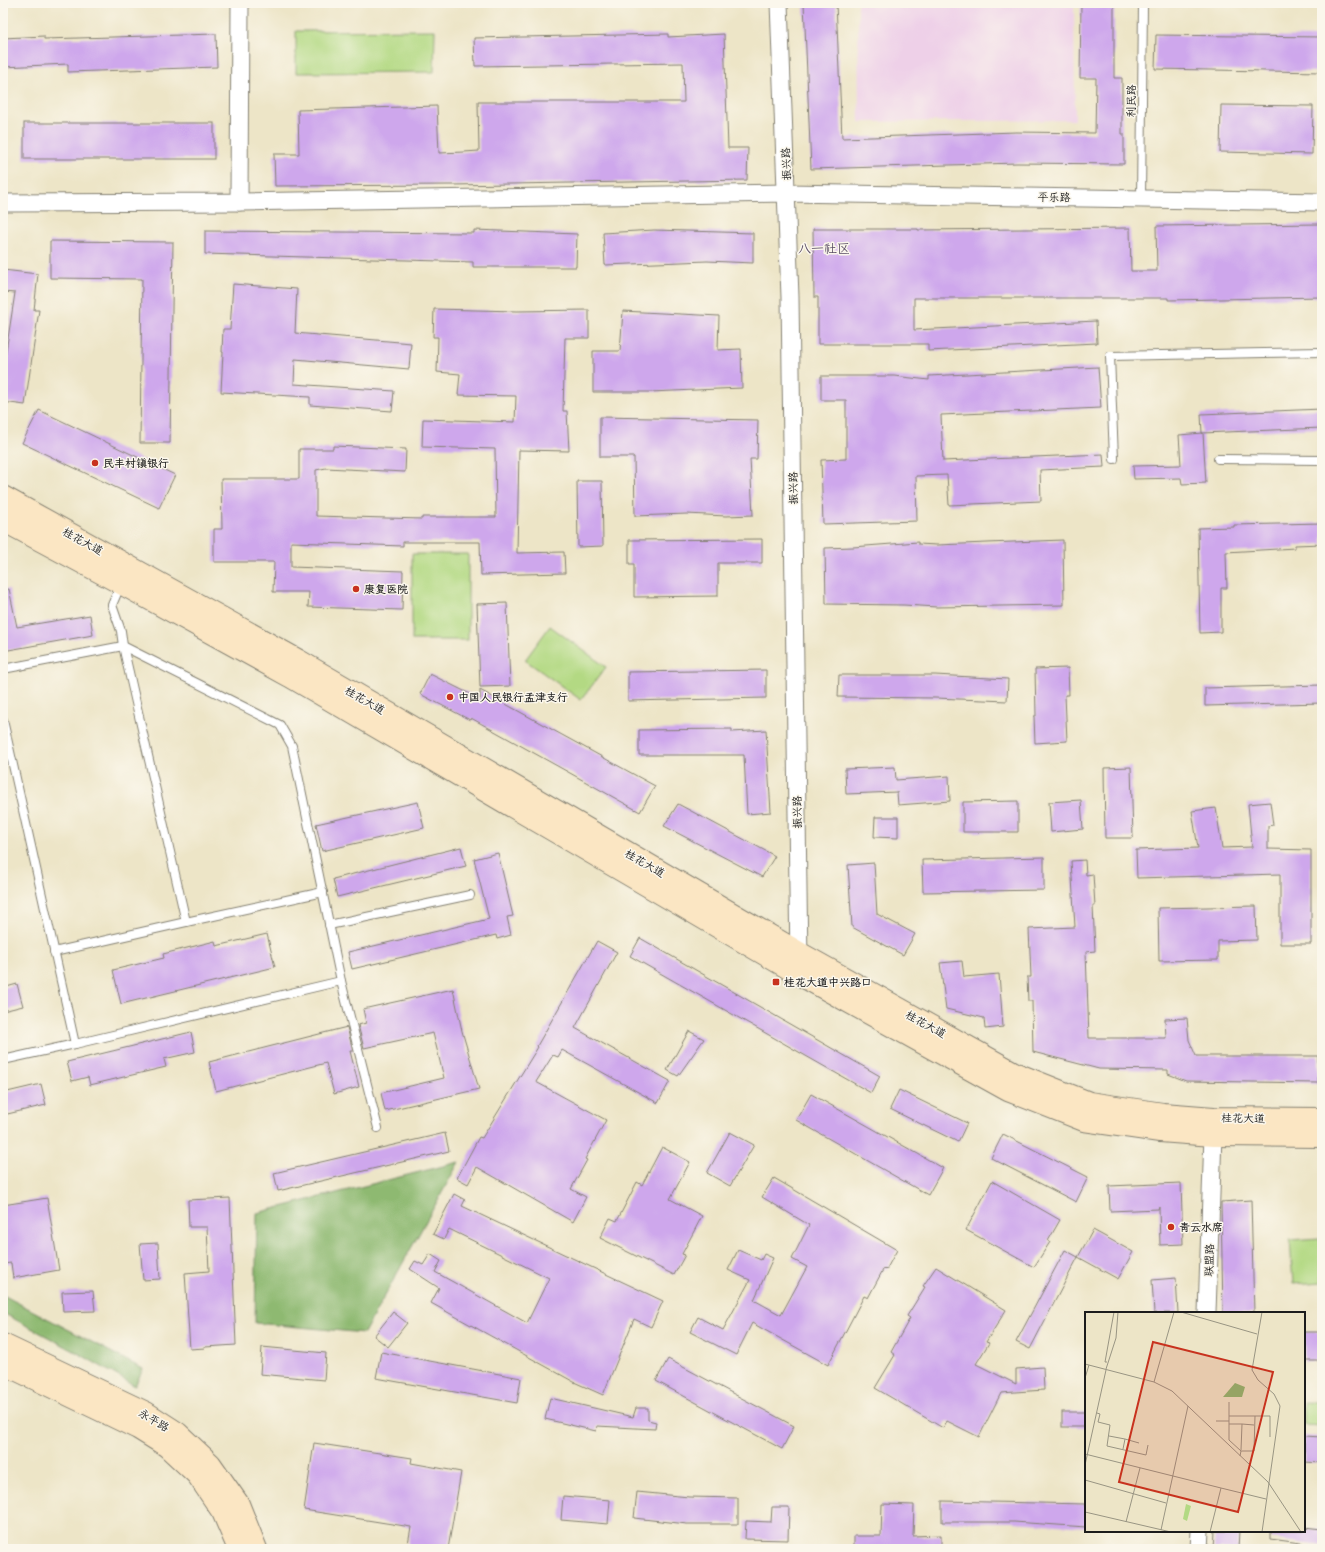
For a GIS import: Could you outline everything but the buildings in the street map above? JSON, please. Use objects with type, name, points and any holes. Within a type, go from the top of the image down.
[{"type":"main road","name":"桂花大道","points":[[3,497],[298,661],[1008,1090],[1084,1120],[1160,1131],[1214,1135],[1322,1136]]},
{"type":"main road","name":"桂花大道","points":[[3,520],[122,583],[290,676],[799,964],[1016,1074],[1089,1103],[1163,1114],[1214,1118],[1322,1119]]},
{"type":"main road","name":"永平路","points":[[3,1345],[146,1413],[177,1433],[210,1464],[234,1498],[256,1549]]},
{"type":"main road","name":"永平路","points":[[3,1363],[138,1428],[167,1446],[198,1475],[223,1512],[239,1549]]},
{"type":"street","points":[[239,202],[240,3]]},
{"type":"street","name":"振兴路","points":[[779,3],[790,297],[799,964]]},
{"type":"street","name":"平乐路","points":[[3,203],[239,202],[787,193],[1322,202]]},
{"type":"street","name":"联盟路","points":[[1207,1312],[1214,1135]]},
{"type":"street","points":[[1199,1549],[1200,1532]]},
{"type":"lane","name":"利民路","points":[[1141,199],[1143,3]]},
{"type":"lane","points":[[1114,459],[1110,356],[1322,352]]},
{"type":"lane","points":[[1218,459],[1322,460]]},
{"type":"lane","points":[[122,583],[112,605],[121,631],[123,646],[186,922]]},
{"type":"lane","points":[[3,669],[123,646],[280,725],[292,746],[341,981],[378,1128]]},
{"type":"lane","points":[[3,720],[75,1044]]},
{"type":"lane","points":[[54,952],[323,892]]},
{"type":"lane","points":[[329,925],[470,895]]},
{"type":"lane","points":[[3,1060],[341,981]]},
{"type":"shaded area","points":[[858,3],[1074,3],[1075,120],[859,122]]},
{"type":"green space","points":[[435,30],[434,72],[296,73],[296,31]]},
{"type":"green space","points":[[412,554],[468,554],[468,640],[412,640]]},
{"type":"green space","points":[[550,626],[606,667],[581,700],[525,660]]},
{"type":"green space","points":[[459,1162],[364,1333],[255,1323],[257,1213]]},
{"type":"green space","points":[[1320,1238],[1322,1282],[1293,1284],[1290,1240]]},
{"type":"green space","points":[[3,1295],[143,1369],[135,1386],[3,1313]]},
{"type":"green space","points":[[1305,1401],[1322,1402],[1322,1426],[1305,1425]]},
{"type":"place","name":"民丰村镇银行","points":[[95,463]]},
{"type":"place","name":"康复医院","points":[[356,589]]},
{"type":"place","name":"中国人民银行孟津支行","points":[[450,697]]},
{"type":"place","name":"桂花大道中兴路口","points":[[776,982]]},
{"type":"place","name":"青云水席","points":[[1171,1227]]},
{"type":"district","name":"八一社区","points":[[824,248]]}]
